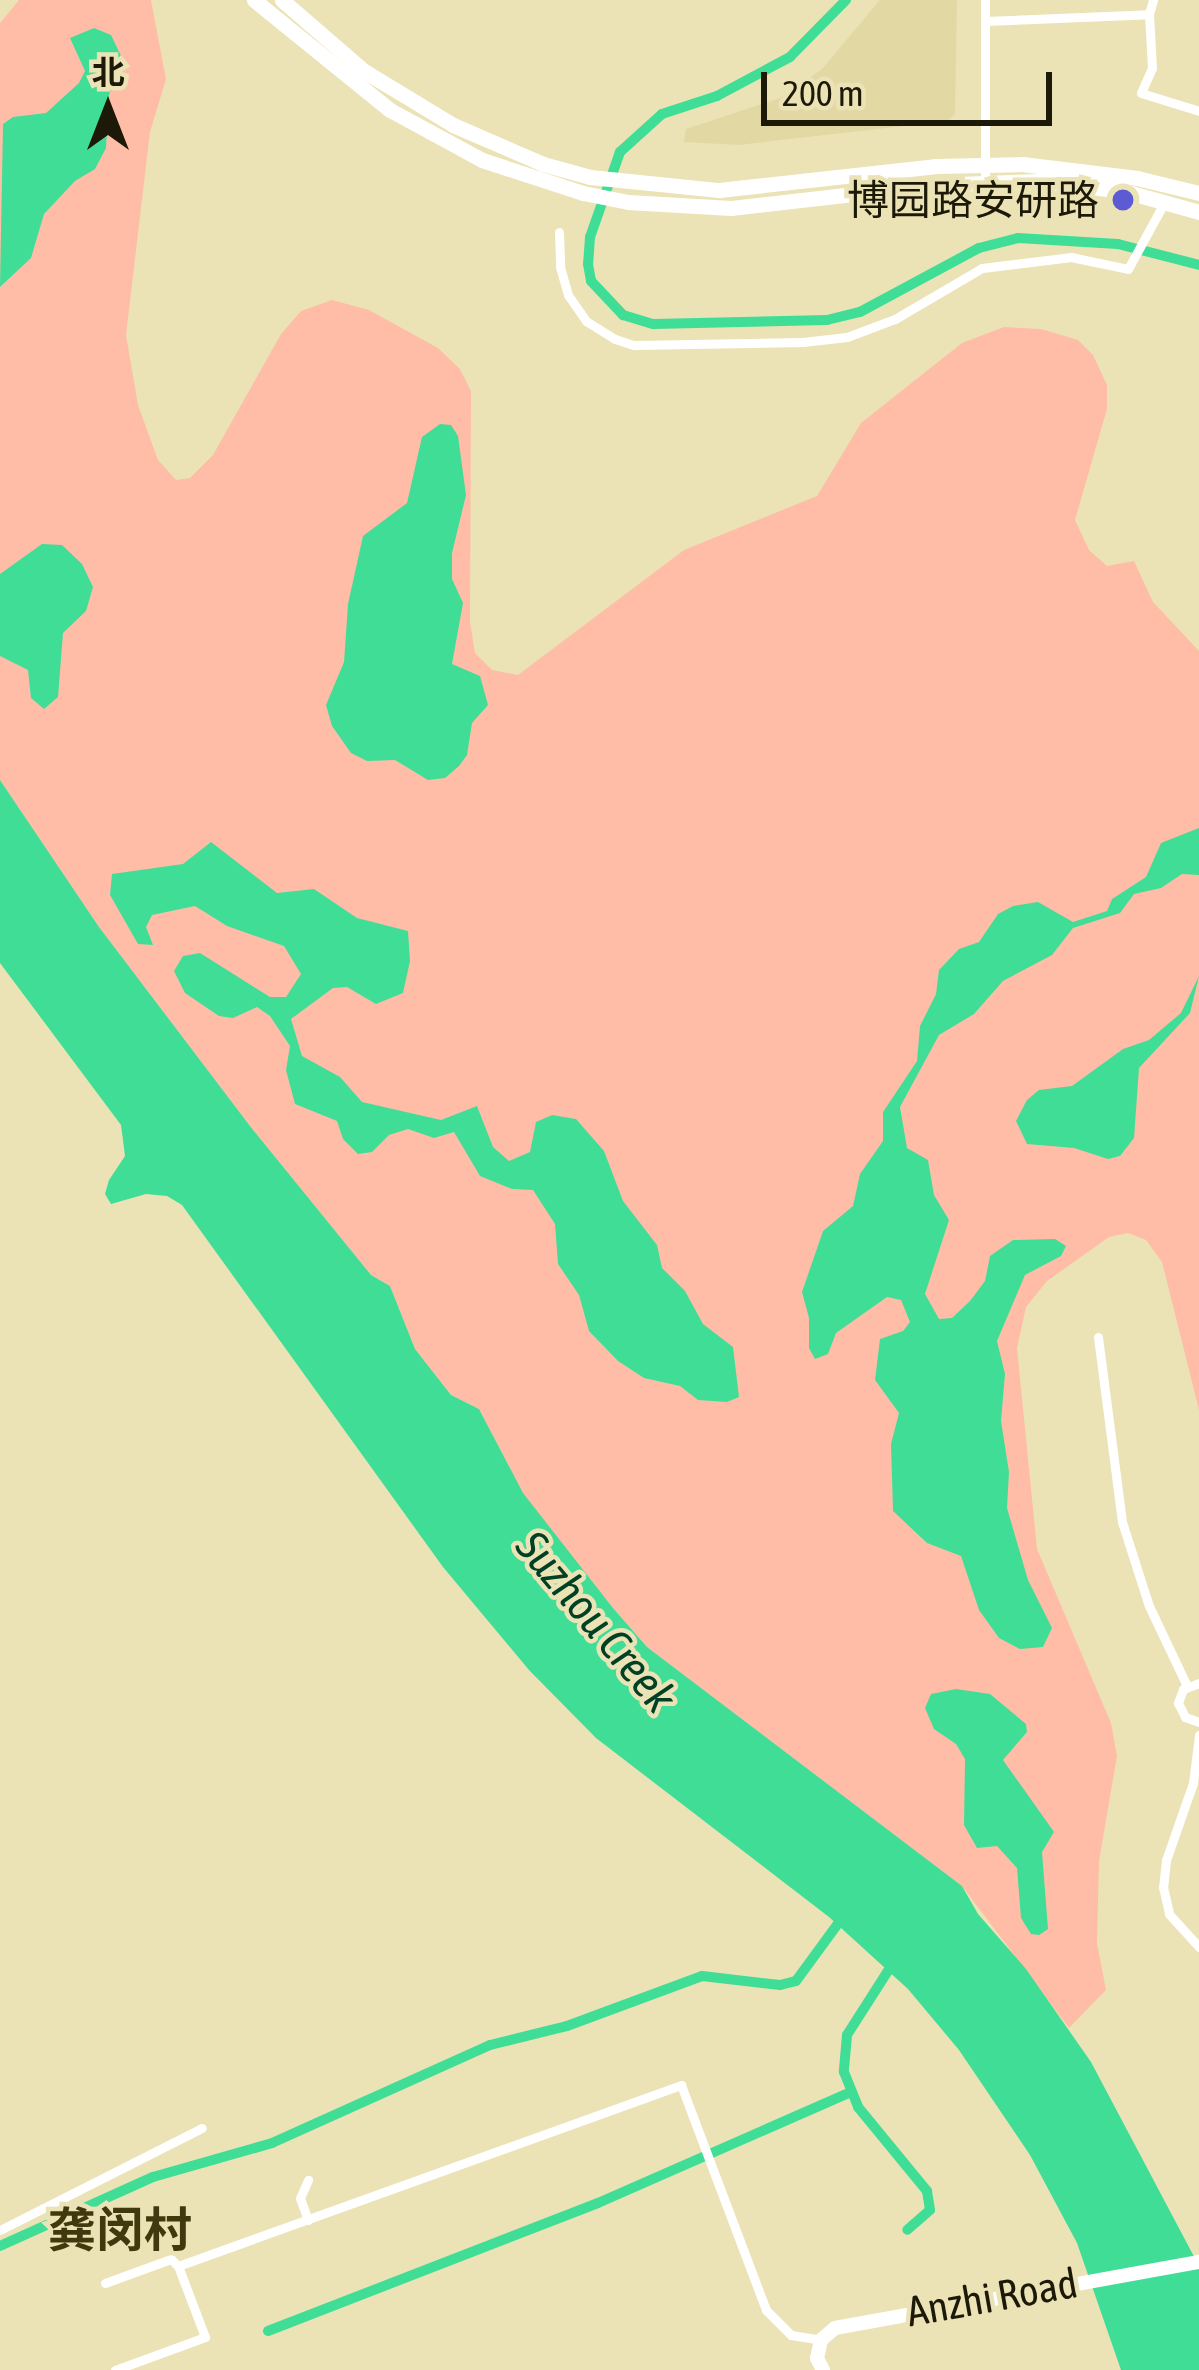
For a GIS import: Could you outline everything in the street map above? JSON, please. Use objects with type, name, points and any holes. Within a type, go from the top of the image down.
[{"type":"main road","points":[[254,0],[390,110],[482,160],[586,185],[731,208],[985,182],[1072,185],[1199,212]]},
{"type":"main road","points":[[282,0],[364,71],[438,116],[586,185]]},
{"type":"main road","points":[[630,194],[760,187],[984,164],[1075,168],[1199,193]]},
{"type":"street","points":[[985,182],[985,0],[996,0]]},
{"type":"street","points":[[1153,0],[1149,14],[1152,68],[1141,93],[1199,111]]},
{"type":"street","points":[[985,21],[1149,14]]},
{"type":"street","points":[[559,232],[560,268],[568,295],[586,320],[634,345],[847,337],[895,319],[982,268],[1071,257],[1128,269],[1165,202]]},
{"type":"street","points":[[1098,1337],[1113,1477],[1129,1551],[1193,1684],[1179,1708],[1199,1722],[1193,1783],[1164,1873],[1169,1914],[1196,1945]]},
{"type":"street","points":[[178,2266],[673,2086],[685,2088],[766,2310],[791,2335],[821,2340],[817,2358],[823,2370]]},
{"type":"street","points":[[0,2230],[202,2128]]},
{"type":"street","points":[[308,2180],[300,2198],[308,2220]]},
{"type":"street","points":[[105,2283],[171,2259],[178,2266],[205,2337],[115,2370]]},
{"type":"street","name":"Anzhi Road","points":[[821,2340],[835,2328],[873,2318],[1199,2262]]},
{"type":"shaded area","points":[[19,0],[151,0],[166,79],[150,132],[126,335],[138,405],[158,460],[176,480],[190,478],[213,455],[281,334],[301,311],[332,300],[369,310],[438,348],[460,369],[471,391],[470,622],[475,653],[492,670],[518,675],[684,550],[817,496],[861,423],[962,343],[1004,327],[1041,329],[1078,340],[1093,355],[1107,385],[1107,409],[1075,520],[1089,550],[1107,566],[1134,561],[1153,602],[1199,651],[1199,1410],[1162,1262],[1146,1240],[1128,1233],[1109,1237],[1047,1281],[1026,1307],[1017,1348],[1037,1549],[1111,1723],[1117,1756],[1099,1861],[1097,1943],[1106,1990],[1069,2028],[962,1886],[647,1647],[613,1608],[523,1494],[479,1409],[451,1395],[415,1349],[390,1286],[371,1275],[250,1126],[99,927],[0,780],[0,23]]},
{"type":"shaded area","points":[[880,0],[957,0],[955,114],[947,121],[739,145],[684,142],[686,129],[780,98],[822,69]]},
{"type":"water","points":[[94,28],[111,35],[121,56],[109,95],[106,148],[95,169],[75,181],[44,214],[31,258],[0,287],[3,124],[13,117],[46,113],[79,83],[85,71],[70,38]]},
{"type":"water","points":[[440,424],[451,425],[458,436],[466,495],[452,553],[452,579],[463,603],[452,664],[480,676],[488,705],[472,723],[467,755],[459,766],[445,778],[428,780],[395,760],[367,761],[351,753],[332,726],[326,705],[344,662],[348,604],[363,536],[407,503],[422,437]]},
{"type":"water","points":[[42,544],[62,545],[82,564],[93,587],[86,611],[63,633],[58,697],[44,709],[31,698],[28,670],[0,656],[0,574]]},
{"type":"water","name":"Suzhou Creek","points":[[0,780],[99,927],[250,1126],[371,1275],[390,1286],[415,1349],[451,1395],[479,1409],[523,1493],[613,1608],[647,1647],[962,1886],[978,1914],[1026,1969],[1091,2062],[1199,2266],[1199,2370],[1121,2370],[1077,2243],[1030,2155],[959,2050],[908,1989],[829,1917],[596,1738],[529,1670],[443,1567],[182,1205],[167,1196],[146,1194],[111,1204],[105,1194],[109,1180],[125,1156],[121,1125],[0,963]]},
{"type":"water","points":[[1199,828],[1199,875],[1182,874],[1161,888],[1134,894],[1120,913],[1073,928],[1052,955],[1003,981],[974,1014],[939,1035],[900,1107],[907,1148],[928,1160],[934,1195],[949,1220],[925,1294],[939,1319],[952,1318],[970,1301],[985,1281],[990,1256],[1013,1240],[1055,1239],[1066,1246],[1061,1256],[1025,1275],[997,1341],[1005,1374],[1001,1421],[1009,1472],[1007,1508],[1028,1580],[1052,1628],[1043,1647],[1020,1649],[999,1638],[979,1610],[961,1556],[927,1543],[893,1511],[891,1444],[899,1413],[875,1380],[880,1339],[903,1331],[910,1322],[901,1300],[887,1297],[836,1333],[828,1354],[815,1359],[809,1348],[809,1318],[802,1292],[823,1231],[853,1206],[860,1174],[883,1141],[883,1112],[917,1061],[920,1026],[936,994],[939,970],[959,949],[979,942],[998,914],[1013,906],[1038,902],[1073,922],[1107,911],[1112,899],[1146,877],[1161,843]]},
{"type":"water","points":[[211,842],[277,893],[314,889],[357,918],[408,931],[410,961],[403,993],[376,1004],[347,987],[333,988],[291,1019],[302,1056],[340,1077],[362,1102],[441,1120],[477,1106],[493,1147],[509,1161],[530,1152],[536,1122],[552,1115],[576,1119],[604,1151],[623,1201],[657,1245],[662,1268],[685,1291],[703,1324],[733,1347],[739,1397],[727,1402],[698,1400],[680,1386],[644,1378],[618,1361],[589,1331],[579,1295],[558,1264],[555,1224],[533,1190],[512,1189],[480,1176],[454,1132],[434,1138],[408,1129],[389,1135],[372,1152],[358,1154],[343,1139],[337,1121],[295,1104],[286,1070],[290,1046],[270,1016],[257,1007],[233,1018],[219,1016],[185,993],[174,971],[183,956],[200,953],[270,997],[286,997],[301,974],[284,946],[227,926],[195,906],[152,915],[146,927],[153,945],[138,944],[110,895],[112,874],[183,864]]},
{"type":"water","points":[[1199,976],[1190,1013],[1139,1068],[1134,1138],[1120,1156],[1108,1159],[1074,1148],[1027,1144],[1016,1121],[1027,1100],[1039,1090],[1072,1086],[1123,1049],[1149,1040],[1181,1013]]},
{"type":"water","points":[[956,1689],[990,1694],[1026,1724],[1027,1732],[1003,1760],[1054,1832],[1042,1852],[1048,1929],[1039,1935],[1031,1934],[1021,1918],[1017,1868],[997,1846],[977,1848],[964,1825],[965,1759],[956,1744],[934,1729],[925,1708],[931,1694]]},
{"type":"waterway","points":[[846,0],[790,57],[717,96],[662,114],[620,152],[590,237],[588,264],[591,281],[623,315],[653,324],[827,320],[860,312],[979,248],[1018,238],[1118,244],[1199,265]]},
{"type":"waterway","points":[[0,2246],[153,2177],[272,2143],[490,2045],[567,2026],[702,1976],[780,1985],[796,1981],[845,1914]]},
{"type":"waterway","points":[[893,1963],[847,2035],[844,2072],[858,2107],[927,2191],[930,2210],[907,2230]]},
{"type":"waterway","points":[[268,2331],[598,2203],[849,2093]]},
{"type":"place","name":"博园路安研路","points":[[1123,200]]},
{"type":"district","name":"龚闵村","points":[[120,2230]]}]
